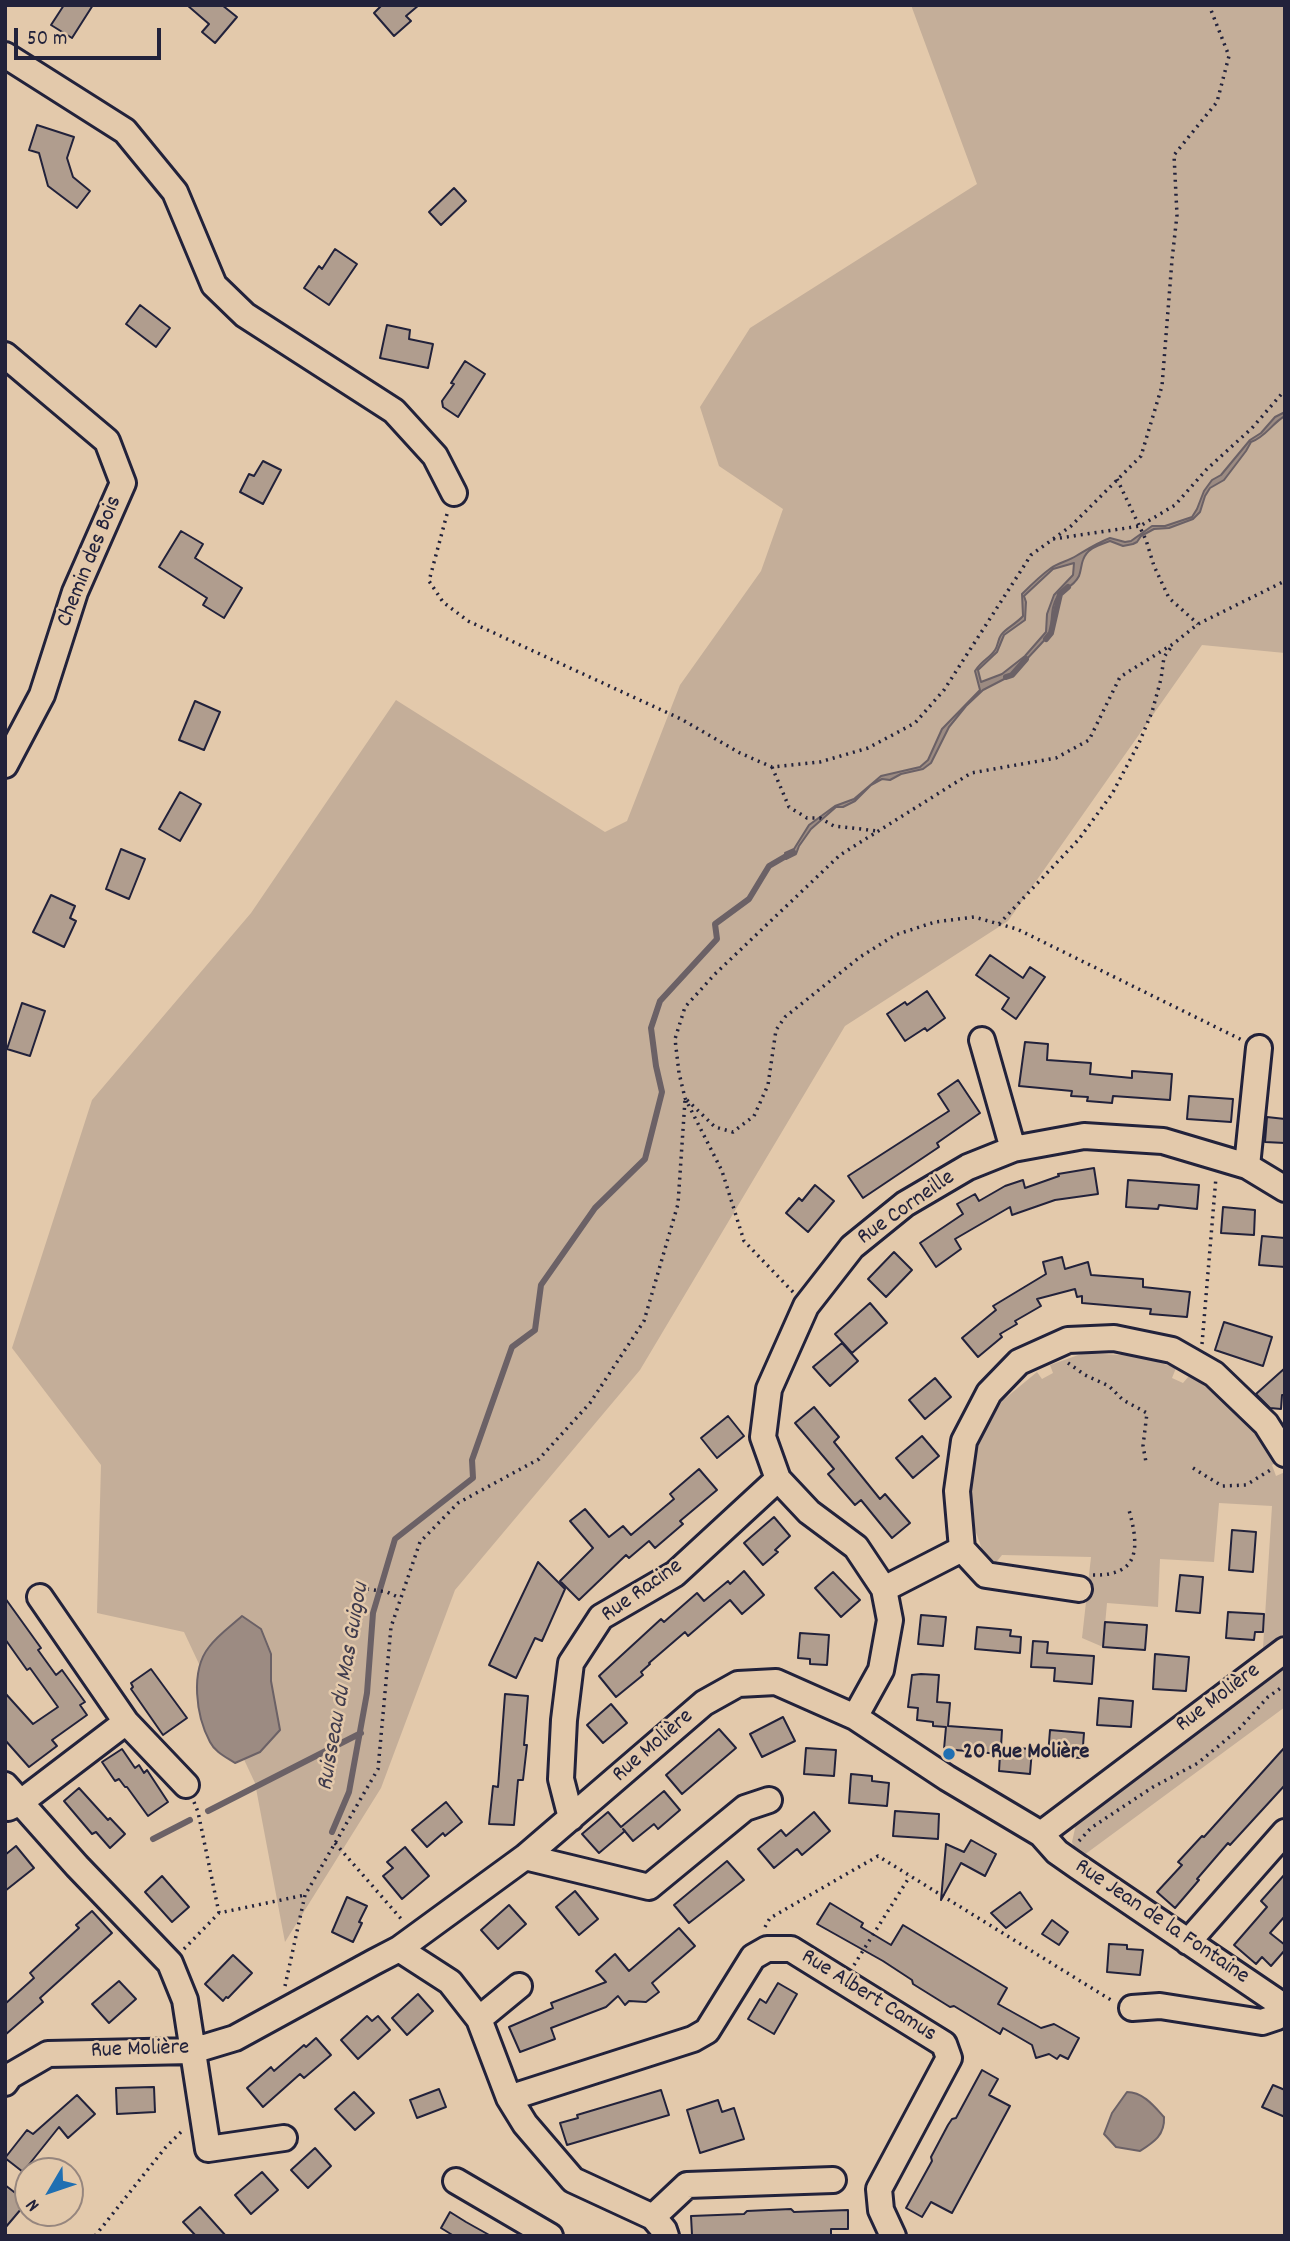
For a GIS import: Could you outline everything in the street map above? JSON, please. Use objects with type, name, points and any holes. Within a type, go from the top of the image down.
[{"type":"street","points":[[5,55],[125,131],[175,192],[214,285],[246,315],[394,411],[435,456],[454,493]]},
{"type":"street","name":"Chemin des Bois","points":[[5,355],[107,441],[123,483],[75,592],[42,695],[5,765]]},
{"type":"street","points":[[982,1040],[1013,1149]]},
{"type":"street","points":[[1247,1166],[1259,1048]]},
{"type":"street","name":"Rue Corneille","points":[[855,1717],[881,1670],[890,1620],[884,1589],[856,1547],[809,1512],[778,1479],[763,1437],[769,1389],[806,1306],[852,1247],[905,1204],[968,1167],[1013,1149],[1084,1136],[1163,1142],[1247,1166],[1285,1189]]},
{"type":"street","points":[[1079,1589],[986,1575],[962,1549],[957,1491],[964,1441],[989,1393],[1019,1362],[1068,1340],[1114,1338],[1172,1350],[1214,1374],[1266,1424],[1281,1459]]},
{"type":"street","name":"Rue Racine","points":[[571,1818],[561,1779],[571,1663],[601,1617],[675,1574],[778,1479]]},
{"type":"street","points":[[884,1589],[962,1549]]},
{"type":"street","points":[[40,1597],[126,1722],[186,1785]]},
{"type":"street","name":"Rue Molière","points":[[5,2083],[10,2076],[48,2054],[192,2051],[234,2038],[279,2014],[407,1943],[526,1857],[704,1703],[738,1684],[776,1682],[855,1717],[1041,1834],[1285,1650]]},
{"type":"street","points":[[126,1722],[10,1798],[170,1963],[186,2000],[208,2149],[284,2138]]},
{"type":"street","points":[[526,1857],[649,1887],[745,1808],[769,1800]]},
{"type":"street","points":[[1188,1942],[1285,1832]]},
{"type":"street","name":"Rue Jean de la Fontaine","points":[[1041,1834],[1057,1852],[1285,2007]]},
{"type":"street","points":[[407,1943],[450,1982],[479,2019],[509,2098],[525,2124],[573,2180],[659,2226],[687,2185],[833,2180]]},
{"type":"street","name":"Rue Albert Camus","points":[[509,2098],[693,2039],[707,2031],[753,1957],[767,1949],[791,1949],[944,2044],[949,2058],[879,2189],[881,2210],[892,2236]]},
{"type":"street","points":[[479,2019],[519,1986]]},
{"type":"street","points":[[1132,2008],[1160,2006],[1262,2022],[1277,2017],[1285,2007]]},
{"type":"street","points":[[456,2180],[550,2236]]},
{"type":"path","points":[[454,493],[429,581],[443,602],[468,621],[681,719],[772,768],[820,762],[868,748],[915,723],[944,690],[1031,555],[1071,526],[1141,456],[1162,386],[1177,215],[1174,155],[1217,102],[1228,56],[1209,5]]},
{"type":"path","points":[[1052,539],[1140,526],[1175,505],[1207,469],[1252,428],[1285,390]]},
{"type":"path","points":[[1117,478],[1169,598],[1198,624]]},
{"type":"path","points":[[806,1306],[744,1241],[722,1171],[685,1098],[675,1039],[685,1007],[715,974],[839,856],[971,773],[1056,758],[1089,740],[1120,677],[1174,644],[1198,624],[1285,581]]},
{"type":"path","points":[[999,924],[1093,823],[1112,794],[1152,712],[1164,657],[1174,644]]},
{"type":"path","points":[[772,768],[789,807],[807,818],[820,818],[834,826],[878,831]]},
{"type":"path","points":[[685,1098],[715,1127],[733,1132],[754,1116],[768,1085],[776,1030],[785,1017],[860,957],[895,935],[935,922],[974,917],[1017,929],[1259,1048]]},
{"type":"path","points":[[279,2014],[305,1895],[378,1769],[390,1627],[420,1542],[458,1503],[539,1459],[590,1403],[644,1321],[678,1203],[685,1098]]},
{"type":"path","points":[[1200,1367],[1217,1158]]},
{"type":"path","points":[[1055,1346],[1069,1364],[1109,1386],[1147,1413],[1143,1446],[1146,1462]]},
{"type":"path","points":[[1193,1468],[1222,1486],[1246,1485],[1269,1472],[1281,1459]]},
{"type":"path","points":[[1079,1589],[1083,1575],[1109,1576],[1127,1567],[1136,1551],[1129,1510]]},
{"type":"path","points":[[367,1589],[387,1592],[400,1598]]},
{"type":"path","points":[[1077,1866],[1078,1842],[1091,1828],[1153,1787],[1198,1763],[1239,1729],[1268,1697],[1285,1685]]},
{"type":"path","points":[[186,1785],[198,1812],[219,1913]]},
{"type":"path","points":[[335,1843],[407,1943]]},
{"type":"path","points":[[767,1949],[763,1931],[770,1918],[878,1856],[1110,1999],[1132,2008]]},
{"type":"path","points":[[843,1982],[910,1876]]},
{"type":"path","points":[[170,1963],[219,1913],[305,1895]]},
{"type":"path","points":[[95,2236],[165,2148],[202,2111]]},
{"type":"shaded area","points":[[911,5],[1285,5],[1285,653],[1202,645],[1008,921],[845,1026],[640,1370],[455,1590],[381,1788],[285,1942],[255,1783],[184,1632],[97,1613],[101,1465],[12,1348],[92,1100],[251,913],[396,700],[605,832],[627,821],[680,685],[761,571],[783,509],[719,466],[700,407],[750,328],[977,184]]},
{"type":"shaded area","points":[[1285,412],[1285,416],[1261,437],[1251,442],[1224,480],[1210,488],[1200,512],[1193,519],[1169,528],[1154,529],[1133,544],[1123,546],[1110,541],[1087,553],[1077,579],[1056,600],[1052,610],[1051,633],[1012,675],[983,690],[966,706],[949,727],[931,763],[923,769],[901,774],[890,780],[882,779],[871,785],[855,801],[843,807],[836,807],[811,829],[796,854],[786,859],[785,853],[794,849],[809,825],[835,806],[854,799],[881,776],[920,767],[928,760],[942,729],[980,690],[975,671],[995,650],[1003,633],[1023,616],[1022,594],[1036,581],[1054,566],[1110,538],[1131,541],[1152,526],[1165,526],[1192,517],[1212,480],[1221,475],[1250,440],[1261,433],[1275,417]],"holes":[[[1074,563],[1073,575],[1054,595],[1047,614],[1046,632],[1025,656],[1002,674],[981,682],[978,670],[997,652],[1004,635],[1025,620],[1024,596],[1053,569]]]},
{"type":"shaded area","points":[[1084,1353],[1139,1356],[1176,1368],[1172,1378],[1183,1383],[1189,1376],[1215,1394],[1249,1425],[1279,1461],[1272,1465],[1276,1476],[1285,1472],[1285,1633],[1263,1648],[1272,1506],[1219,1503],[1214,1562],[1160,1559],[1158,1607],[1107,1603],[1103,1647],[1082,1638],[1091,1557],[1002,1555],[994,1565],[983,1552],[974,1527],[971,1492],[977,1446],[1002,1401],[1037,1372],[1042,1379],[1053,1373],[1050,1365]]},
{"type":"shaded area","points":[[242,1616],[261,1629],[271,1654],[271,1681],[280,1730],[260,1752],[235,1763],[210,1742],[201,1720],[197,1681],[199,1668],[209,1647]]},
{"type":"shaded area","points":[[1285,1661],[1285,1707],[1080,1858],[1072,1842],[1076,1824]]},
{"type":"shaded area","points":[[1127,2092],[1143,2097],[1164,2117],[1161,2133],[1140,2151],[1116,2147],[1104,2134],[1112,2113]]},
{"type":"building","points":[[64,5],[93,5],[72,38],[51,25]]},
{"type":"building","points":[[187,5],[222,5],[237,17],[215,43],[202,32],[209,24]]},
{"type":"building","points":[[382,5],[419,5],[406,16],[411,21],[394,36],[374,13]]},
{"type":"building","points":[[37,125],[74,137],[67,158],[73,177],[90,191],[77,208],[48,186],[39,153],[29,150]]},
{"type":"building","points":[[454,188],[466,201],[441,225],[429,212]]},
{"type":"building","points":[[335,249],[357,264],[329,305],[304,288],[319,266],[322,269]]},
{"type":"building","points":[[140,305],[170,328],[156,347],[126,324]]},
{"type":"building","points":[[387,325],[410,330],[409,339],[433,344],[428,368],[380,358]]},
{"type":"building","points":[[465,361],[485,374],[458,417],[443,407],[442,401]]},
{"type":"building","points":[[263,461],[281,470],[263,504],[240,492],[249,474],[254,476]]},
{"type":"building","points":[[181,531],[203,544],[195,558],[242,588],[224,618],[203,605],[207,598],[159,567]]},
{"type":"building","points":[[195,701],[220,712],[204,750],[179,740]]},
{"type":"building","points":[[180,792],[201,804],[180,841],[159,829]]},
{"type":"building","points":[[121,849],[145,859],[129,899],[106,889]]},
{"type":"building","points":[[51,895],[75,906],[70,918],[76,921],[64,947],[33,932]]},
{"type":"building","points":[[990,955],[1023,978],[1030,967],[1045,977],[1016,1019],[1002,1009],[1009,998],[976,975]]},
{"type":"building","points":[[927,991],[945,1018],[927,1031],[925,1028],[905,1041],[887,1014],[905,1002],[907,1005]]},
{"type":"building","points":[[22,1003],[45,1011],[30,1056],[7,1049]]},
{"type":"building","points":[[1025,1042],[1048,1044],[1047,1060],[1091,1063],[1090,1074],[1132,1078],[1132,1071],[1172,1074],[1170,1100],[1113,1096],[1112,1103],[1087,1101],[1088,1097],[1071,1096],[1072,1091],[1019,1086]]},
{"type":"building","points":[[958,1080],[980,1113],[937,1143],[939,1147],[863,1198],[848,1176],[949,1111],[938,1094]]},
{"type":"building","points":[[1189,1096],[1233,1099],[1231,1122],[1187,1119]]},
{"type":"building","points":[[1267,1117],[1285,1119],[1285,1143],[1265,1142]]},
{"type":"building","points":[[1094,1168],[1098,1194],[1055,1200],[1012,1215],[1010,1207],[955,1239],[961,1249],[936,1267],[920,1243],[963,1214],[957,1204],[975,1194],[979,1201],[1005,1186],[1023,1180],[1025,1188],[1059,1176],[1058,1174]]},
{"type":"building","points":[[1128,1180],[1199,1185],[1197,1209],[1159,1205],[1158,1209],[1126,1207]]},
{"type":"building","points":[[815,1185],[834,1201],[808,1232],[786,1213],[799,1198],[802,1201]]},
{"type":"building","points":[[1223,1207],[1255,1210],[1254,1235],[1221,1233]]},
{"type":"building","points":[[1262,1236],[1285,1238],[1285,1267],[1259,1265]]},
{"type":"building","points":[[894,1252],[912,1270],[886,1297],[868,1279]]},
{"type":"building","points":[[1062,1257],[1065,1269],[1088,1262],[1091,1275],[1143,1279],[1143,1287],[1190,1292],[1187,1317],[1150,1314],[1151,1309],[1082,1303],[1082,1296],[1077,1297],[1075,1289],[1037,1299],[1041,1306],[1015,1321],[1017,1324],[1000,1334],[1002,1337],[978,1357],[962,1338],[996,1310],[993,1306],[1046,1274],[1043,1262]]},
{"type":"building","points":[[870,1303],[887,1323],[852,1353],[835,1334]]},
{"type":"building","points":[[1224,1322],[1272,1337],[1263,1366],[1215,1350]]},
{"type":"building","points":[[842,1343],[858,1361],[830,1386],[813,1367]]},
{"type":"building","points":[[1285,1368],[1285,1395],[1282,1395],[1281,1409],[1270,1408],[1256,1394]]},
{"type":"building","points":[[935,1378],[951,1397],[925,1419],[909,1400]]},
{"type":"building","points":[[814,1407],[839,1437],[834,1442],[880,1499],[885,1494],[910,1523],[892,1538],[861,1500],[855,1505],[828,1474],[834,1469],[795,1423]]},
{"type":"building","points":[[728,1416],[744,1436],[717,1458],[701,1438]]},
{"type":"building","points":[[922,1436],[939,1456],[913,1478],[896,1458]]},
{"type":"building","points":[[699,1469],[717,1490],[680,1521],[683,1524],[655,1548],[649,1541],[629,1558],[626,1555],[579,1600],[560,1581],[593,1548],[570,1521],[585,1509],[609,1537],[623,1526],[631,1535],[674,1499],[670,1494]]},
{"type":"building","points":[[774,1517],[790,1536],[775,1550],[778,1552],[763,1565],[744,1543]]},
{"type":"building","points":[[1232,1530],[1256,1532],[1253,1572],[1229,1570]]},
{"type":"building","points":[[538,1562],[565,1589],[542,1641],[535,1638],[516,1678],[489,1665]]},
{"type":"building","points":[[744,1571],[764,1595],[742,1614],[730,1600],[688,1636],[685,1632],[649,1663],[641,1672],[643,1675],[616,1697],[599,1676],[661,1619],[664,1622],[697,1593],[704,1601]]},
{"type":"building","points":[[833,1572],[860,1600],[841,1617],[815,1588]]},
{"type":"building","points":[[1180,1575],[1203,1577],[1200,1613],[1176,1611]]},
{"type":"building","points":[[5,1598],[41,1648],[38,1650],[56,1675],[62,1670],[85,1702],[80,1705],[87,1715],[52,1740],[57,1746],[29,1767],[5,1740],[5,1693],[33,1724],[58,1707],[5,1639]]},
{"type":"building","points":[[1228,1612],[1264,1614],[1263,1632],[1255,1632],[1254,1640],[1226,1638]]},
{"type":"building","points":[[921,1615],[946,1617],[943,1646],[918,1644]]},
{"type":"building","points":[[1105,1622],[1147,1625],[1145,1650],[1103,1647]]},
{"type":"building","points":[[977,1627],[1011,1630],[1010,1636],[1021,1637],[1020,1653],[975,1649]]},
{"type":"building","points":[[800,1633],[829,1635],[827,1665],[810,1664],[810,1659],[798,1658]]},
{"type":"building","points":[[1033,1641],[1048,1642],[1047,1653],[1094,1656],[1092,1684],[1054,1681],[1055,1668],[1031,1667]]},
{"type":"building","points":[[1155,1654],[1189,1657],[1186,1691],[1153,1689]]},
{"type":"building","points":[[151,1669],[187,1718],[163,1735],[131,1689],[131,1683]]},
{"type":"building","points":[[912,1675],[939,1675],[937,1702],[950,1703],[948,1726],[1002,1730],[1001,1747],[1032,1749],[1030,1774],[999,1771],[1000,1754],[944,1749],[946,1727],[917,1720],[918,1708],[908,1707]]},
{"type":"building","points":[[505,1694],[528,1696],[524,1745],[527,1745],[523,1780],[518,1780],[514,1825],[489,1824],[493,1786],[498,1787]]},
{"type":"building","points":[[1099,1698],[1133,1701],[1131,1727],[1097,1725]]},
{"type":"building","points":[[611,1704],[627,1723],[603,1743],[587,1725]]},
{"type":"building","points":[[783,1717],[795,1741],[762,1757],[750,1734]]},
{"type":"building","points":[[719,1729],[736,1748],[682,1794],[666,1775]]},
{"type":"building","points":[[1050,1730],[1084,1733],[1082,1758],[1048,1756]]},
{"type":"building","points":[[1285,1747],[1285,1785],[1230,1845],[1228,1843],[1175,1908],[1157,1892],[1182,1865],[1178,1862]]},
{"type":"building","points":[[806,1748],[836,1750],[834,1776],[804,1774]]},
{"type":"building","points":[[122,1749],[135,1768],[139,1765],[144,1773],[147,1770],[168,1802],[148,1816],[127,1787],[119,1779],[115,1781],[102,1762]]},
{"type":"building","points":[[851,1774],[872,1776],[872,1781],[889,1783],[887,1806],[849,1803]]},
{"type":"building","points":[[79,1788],[108,1820],[110,1818],[125,1834],[110,1848],[96,1832],[92,1834],[64,1801]]},
{"type":"building","points":[[664,1791],[680,1810],[658,1829],[654,1824],[633,1841],[625,1831],[599,1853],[582,1834],[608,1812],[621,1827]]},
{"type":"building","points":[[446,1802],[462,1822],[427,1847],[412,1830]]},
{"type":"building","points":[[895,1811],[939,1814],[938,1839],[893,1836]]},
{"type":"building","points":[[814,1812],[830,1831],[802,1855],[797,1849],[774,1868],[758,1849],[781,1830],[786,1836]]},
{"type":"building","points":[[971,1840],[996,1854],[985,1876],[961,1863],[941,1900],[946,1844],[964,1852]]},
{"type":"building","points":[[16,1846],[34,1868],[5,1891],[5,1855]]},
{"type":"building","points":[[405,1847],[429,1876],[402,1899],[383,1876],[393,1868],[387,1862]]},
{"type":"building","points":[[727,1861],[744,1880],[689,1923],[674,1905]]},
{"type":"building","points":[[1285,1874],[1285,1916],[1270,1933],[1285,1945],[1285,1950],[1271,1966],[1262,1957],[1256,1964],[1234,1945],[1267,1907],[1261,1901]]},
{"type":"building","points":[[162,1876],[189,1907],[172,1922],[145,1892]]},
{"type":"building","points":[[575,1891],[598,1919],[579,1935],[556,1907]]},
{"type":"building","points":[[1020,1892],[1032,1909],[1006,1928],[991,1913]]},
{"type":"building","points":[[347,1897],[367,1906],[353,1942],[332,1932]]},
{"type":"building","points":[[830,1903],[863,1923],[861,1927],[891,1945],[903,1925],[1007,1988],[998,2004],[1041,2028],[1054,2024],[1079,2038],[1068,2059],[1060,2055],[1057,2059],[1049,2054],[1036,2058],[1032,2045],[1003,2028],[1000,2034],[954,2006],[950,2007],[883,1961],[817,1924]]},
{"type":"building","points":[[509,1905],[526,1924],[498,1949],[481,1930]]},
{"type":"building","points":[[92,1911],[112,1933],[40,1998],[43,2002],[5,2035],[5,2004],[34,1978],[30,1973],[79,1928],[76,1925]]},
{"type":"building","points":[[1052,1920],[1068,1932],[1059,1945],[1042,1934]]},
{"type":"building","points":[[679,1928],[695,1946],[652,1983],[659,1992],[646,2002],[629,2001],[625,2005],[618,1996],[606,2007],[551,2028],[555,2039],[520,2052],[509,2027],[553,2008],[551,2003],[606,1982],[596,1971],[615,1954],[629,1971]]},
{"type":"building","points":[[1109,1944],[1127,1945],[1127,1949],[1143,1950],[1140,1975],[1107,1972]]},
{"type":"building","points":[[233,1955],[252,1973],[223,2001],[205,1984]]},
{"type":"building","points":[[119,1981],[136,1999],[109,2023],[92,2004]]},
{"type":"building","points":[[778,1983],[797,1994],[774,2034],[748,2019],[760,1999],[766,2003]]},
{"type":"building","points":[[418,1994],[433,2011],[407,2035],[392,2018]]},
{"type":"building","points":[[367,2016],[372,2021],[378,2016],[390,2030],[358,2059],[341,2040]]},
{"type":"building","points":[[316,2038],[331,2055],[304,2078],[300,2074],[263,2107],[247,2088],[271,2067],[274,2071]]},
{"type":"building","points":[[982,2070],[998,2079],[989,2095],[1010,2106],[952,2213],[931,2202],[922,2217],[906,2208],[948,2125],[956,2118]]},
{"type":"building","points":[[1273,2085],[1285,2090],[1285,2117],[1262,2107]]},
{"type":"building","points":[[154,2087],[155,2112],[117,2114],[116,2088]]},
{"type":"building","points":[[439,2089],[446,2107],[417,2118],[410,2100]]},
{"type":"building","points":[[661,2090],[669,2115],[567,2145],[560,2123],[578,2118],[577,2115]]},
{"type":"building","points":[[354,2092],[374,2113],[355,2130],[335,2109]]},
{"type":"building","points":[[77,2095],[95,2114],[68,2138],[59,2127],[35,2157],[14,2157],[14,2165],[5,2158],[27,2130],[33,2134]]},
{"type":"building","points":[[718,2100],[722,2112],[734,2108],[744,2139],[700,2153],[687,2110]]},
{"type":"building","points":[[315,2148],[331,2166],[308,2188],[291,2170]]},
{"type":"building","points":[[262,2172],[278,2190],[251,2214],[235,2195]]},
{"type":"building","points":[[5,2185],[14,2192],[14,2217],[5,2228]]},
{"type":"building","points":[[200,2207],[226,2236],[196,2236],[183,2222]]},
{"type":"building","points":[[791,2209],[794,2212],[848,2210],[848,2229],[831,2229],[831,2236],[692,2235],[691,2216]]},
{"type":"building","points":[[450,2212],[491,2236],[454,2236],[441,2228]]},
{"type":"waterway","name":"Ruisseau du Mas Guigou","points":[[1046,639],[1051,633],[1060,594],[1068,587]]},
{"type":"waterway","name":"Ruisseau du Mas Guigou","points":[[1006,677],[1012,675],[1026,659]]},
{"type":"waterway","name":"Ruisseau du Mas Guigou","points":[[332,1832],[349,1792],[367,1693],[373,1613],[395,1539],[473,1478],[472,1460],[512,1347],[535,1330],[541,1285],[595,1208],[645,1159],[662,1092],[651,1028],[660,1001],[717,939],[715,924],[749,899],[769,866],[793,852]]},
{"type":"waterway","points":[[208,1811],[361,1733]]},
{"type":"waterway","points":[[153,1839],[190,1820]]},
{"type":"place","name":"20 Rue Molière","points":[[949,1754]]}]
